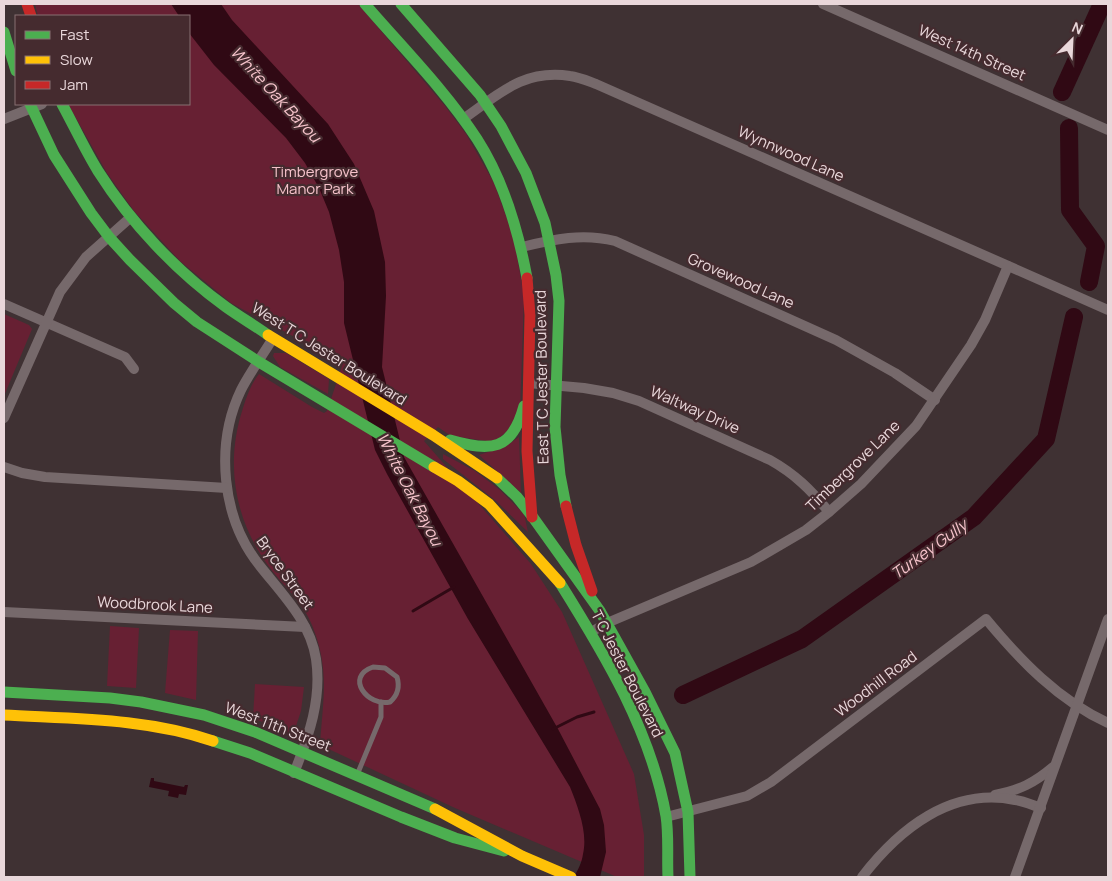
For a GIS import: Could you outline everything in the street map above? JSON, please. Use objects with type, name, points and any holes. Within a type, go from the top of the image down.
[{"type":"main road","name":"East T C Jester Boulevard","points":[[364,4],[463,119],[500,183],[522,247],[530,306],[527,464],[532,516],[536,538],[545,549],[557,578]]},
{"type":"main road","name":"East T C Jester Boulevard","points":[[400,4],[486,103],[507,135],[525,169],[538,202],[549,240],[559,300],[559,348],[555,403],[557,457],[562,492],[584,570],[600,611]]},
{"type":"main road","points":[[4,32],[15,68]]},
{"type":"main road","points":[[34,105],[54,155],[70,182],[109,237],[147,278],[174,303],[197,322],[259,362],[458,482],[490,504],[557,578]]},
{"type":"main road","name":"West T C Jester Boulevard","points":[[63,105],[98,171],[131,217],[174,263],[226,307],[273,338],[433,435],[498,479],[517,497],[532,516],[600,611]]},
{"type":"main road","points":[[433,435],[469,447],[482,448],[498,445],[513,433],[522,416],[528,383]]},
{"type":"main road","name":"T C Jester Boulevard","points":[[557,578],[591,632],[638,723],[652,760],[666,817],[668,877]]},
{"type":"main road","name":"T C Jester Boulevard","points":[[600,611],[649,699],[675,753],[688,812],[690,877]]},
{"type":"main road","name":"West 11th Street","points":[[4,692],[110,698],[204,714],[255,732],[424,804],[522,856],[571,877]]},
{"type":"main road","points":[[110,698],[110,721]]},
{"type":"main road","name":"West 11th Street","points":[[4,715],[110,721],[167,728],[208,739],[250,754],[455,838],[522,856]]},
{"type":"street","name":"West 14th Street","points":[[823,4],[842,8],[1108,130]]},
{"type":"street","name":"Wynnwood Lane","points":[[463,119],[521,81],[535,76],[550,74],[572,76],[596,84],[1108,310]]},
{"type":"street","points":[[4,119],[34,105]]},
{"type":"street","points":[[4,418],[60,292],[86,257],[131,217]]},
{"type":"street","name":"Grovewood Lane","points":[[522,247],[549,240],[572,237],[598,237],[615,241],[836,340],[894,373],[935,400]]},
{"type":"street","name":"Timbergrove Lane","points":[[591,632],[607,623],[751,562],[806,530],[830,512],[861,484],[916,426],[935,400],[971,345],[1008,266]]},
{"type":"street","points":[[4,304],[125,357],[134,369]]},
{"type":"street","name":"Bryce Street","points":[[273,338],[242,389],[228,429],[225,454],[226,488],[245,544],[258,564],[291,603],[305,627],[316,658],[318,682],[314,716],[303,752],[294,773]]},
{"type":"street","name":"Waltway Drive","points":[[528,383],[613,392],[639,400],[789,470],[830,512]]},
{"type":"street","points":[[4,467],[34,476],[226,488]]},
{"type":"street","name":"Woodbrook Lane","points":[[4,612],[305,627]]},
{"type":"street","name":"Woodhill Road","points":[[666,817],[747,796],[771,782],[986,618],[999,635],[1052,688],[1077,706]]},
{"type":"street","points":[[1014,877],[1041,808],[1108,619]]},
{"type":"street","points":[[1077,706],[1108,723]]},
{"type":"street","points":[[862,877],[886,849],[923,819],[941,808],[1012,791],[1036,782],[1054,767]]},
{"type":"street","points":[[983,797],[1015,800],[1041,808]]},
{"type":"lane","points":[[378,666],[391,671],[399,682],[399,688],[394,698],[387,703],[381,702],[365,695],[359,684],[363,673],[378,666]]},
{"type":"lane","points":[[357,775],[381,717],[381,702]]},
{"type":"green space","name":"Timbergrove Manor Park","points":[[35,4],[358,4],[445,106],[466,134],[494,183],[514,238],[524,297],[520,412],[514,426],[494,442],[451,436],[438,427],[424,441],[531,564],[562,612],[634,774],[644,835],[644,877],[617,877],[455,808],[320,745],[324,684],[318,641],[303,608],[267,564],[247,528],[240,509],[236,489],[235,449],[243,408],[251,386],[259,374],[324,413],[327,411],[343,363],[231,303],[180,261],[134,211],[107,173],[69,105],[190,105],[190,15],[38,15]]},
{"type":"green space","points":[[4,314],[29,325],[32,329],[4,396]]},
{"type":"green space","points":[[274,353],[286,353],[329,379],[328,394],[280,367],[273,356]]},
{"type":"green space","points":[[519,437],[521,493],[479,455],[506,446]]},
{"type":"green space","points":[[443,454],[475,471],[500,490],[524,514],[528,532],[496,501],[443,459]]},
{"type":"green space","points":[[110,626],[139,628],[136,688],[107,686]]},
{"type":"green space","points":[[170,630],[198,631],[196,700],[165,693]]},
{"type":"green space","points":[[255,684],[304,687],[301,711],[293,735],[253,718]]},
{"type":"water","name":"White Oak Bayou","points":[[171,4],[221,4],[232,20],[328,124],[354,164],[374,211],[385,262],[386,296],[382,367],[404,457],[558,729],[600,809],[604,825],[606,852],[600,877],[574,877],[582,860],[584,837],[579,811],[570,787],[468,619],[375,450],[344,323],[344,282],[339,250],[329,212],[319,188],[305,163],[286,138],[214,65],[190,34],[190,15],[178,15]]},
{"type":"water","points":[[151,778],[154,778],[154,781],[184,787],[188,785],[186,795],[179,794],[178,798],[168,796],[169,791],[149,787]]},
{"type":"waterway","name":"Turkey Gully","points":[[1062,92],[1102,4]]},
{"type":"waterway","name":"Turkey Gully","points":[[1069,128],[1070,210],[1096,246],[1089,282]]},
{"type":"waterway","name":"Turkey Gully","points":[[683,695],[802,639],[974,517],[1046,439],[1074,317]]},
{"type":"waterway","points":[[413,611],[454,587]]},
{"type":"waterway","points":[[553,729],[577,717],[594,712]]},
{"type":"traffic: fast","points":[[365,4],[451,103],[487,155],[509,206],[527,278]]},
{"type":"traffic: fast","points":[[401,4],[480,95],[501,126],[526,173],[545,223],[556,275],[559,301],[555,427],[560,475],[566,506]]},
{"type":"traffic: fast","points":[[4,32],[15,68]]},
{"type":"traffic: fast","points":[[30,105],[54,155],[91,213],[130,260],[174,303],[197,322],[259,362],[434,467]]},
{"type":"traffic: fast","points":[[63,105],[98,171],[125,209],[156,245],[207,293],[268,335]]},
{"type":"traffic: fast","points":[[450,440],[477,446],[498,444],[506,440],[513,432],[524,406]]},
{"type":"traffic: fast","points":[[497,478],[517,497],[532,516],[600,611],[645,692],[675,753],[688,812],[690,877]]},
{"type":"traffic: fast","points":[[560,583],[609,666],[638,724],[659,785],[666,816],[668,877]]},
{"type":"traffic: fast","points":[[4,692],[110,698],[141,702],[204,715],[255,732],[435,809]]},
{"type":"traffic: fast","points":[[213,741],[250,753],[455,838],[504,851]]},
{"type":"traffic: slow","points":[[268,335],[433,435],[497,478]]},
{"type":"traffic: slow","points":[[434,467],[458,481],[489,504],[560,583]]},
{"type":"traffic: slow","points":[[4,715],[136,724],[188,733],[213,741]]},
{"type":"traffic: slow","points":[[435,809],[522,856],[571,877]]},
{"type":"traffic: jam","points":[[27,4],[31,15]]},
{"type":"traffic: jam","points":[[527,278],[530,315],[527,451],[532,517]]},
{"type":"traffic: jam","points":[[566,506],[576,545],[592,591]]}]
